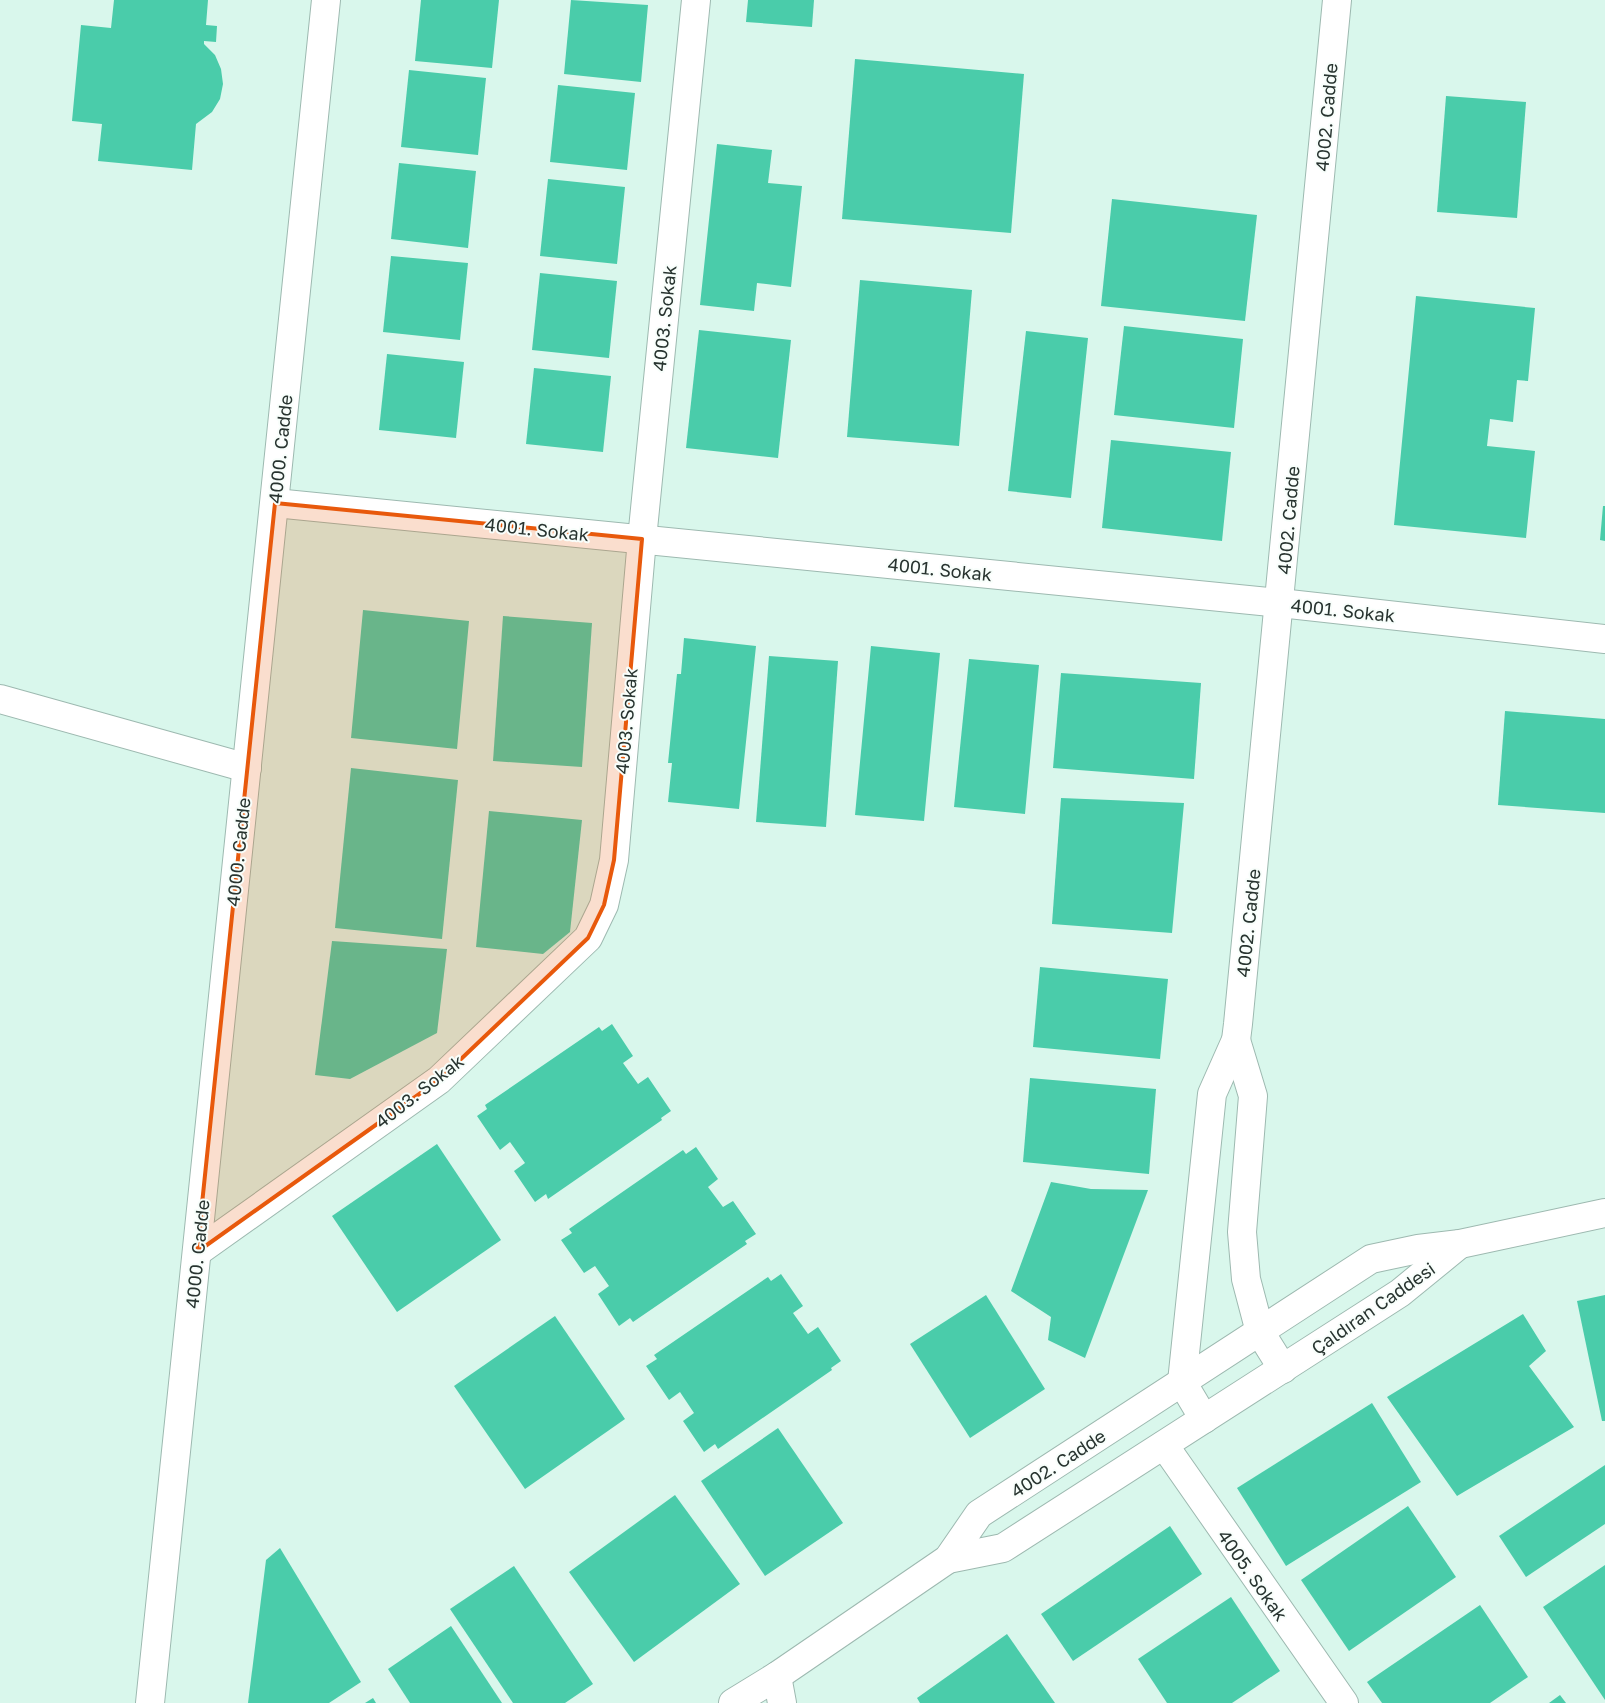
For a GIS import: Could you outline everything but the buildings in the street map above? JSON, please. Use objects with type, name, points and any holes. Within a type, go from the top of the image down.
[{"type":"street","name":"4000. Cadde","points":[[150,1703],[326,0]]},
{"type":"street","name":"4003. Sokak","points":[[197,1252],[439,1080],[588,938],[604,905],[614,860],[642,539],[696,0]]},
{"type":"street","name":"4002. Cadde","points":[[1182,1382],[1212,1094],[1236,1040],[1280,603],[1337,0]]},
{"type":"street","name":"4001. Sokak","points":[[275,503],[1280,603],[1605,638]]},
{"type":"street","points":[[0,699],[247,768]]},
{"type":"street","name":"4002. Cadde","points":[[733,1703],[777,1676],[948,1560],[1002,1548],[1283,1369],[1260,1332],[1246,1279],[1242,1232],[1253,1096],[1236,1040]]},
{"type":"street","name":"Çaldıran Caddesi","points":[[1260,1332],[1371,1259],[1418,1249],[1460,1244],[1605,1214]]},
{"type":"street","name":"Çaldıran Caddesi","points":[[1283,1369],[1400,1293],[1460,1244]]},
{"type":"street","name":"4002. Cadde","points":[[948,1560],[979,1514],[1260,1332]]},
{"type":"street","points":[[1182,1382],[1204,1419]]},
{"type":"street","name":"4005. Sokak","points":[[1164,1445],[1344,1703]]},
{"type":"street","points":[[777,1676],[782,1703]]},
{"type":"highlighted area","points":[[275,503],[642,539],[614,860],[604,905],[588,938],[439,1080],[197,1252]]}]
